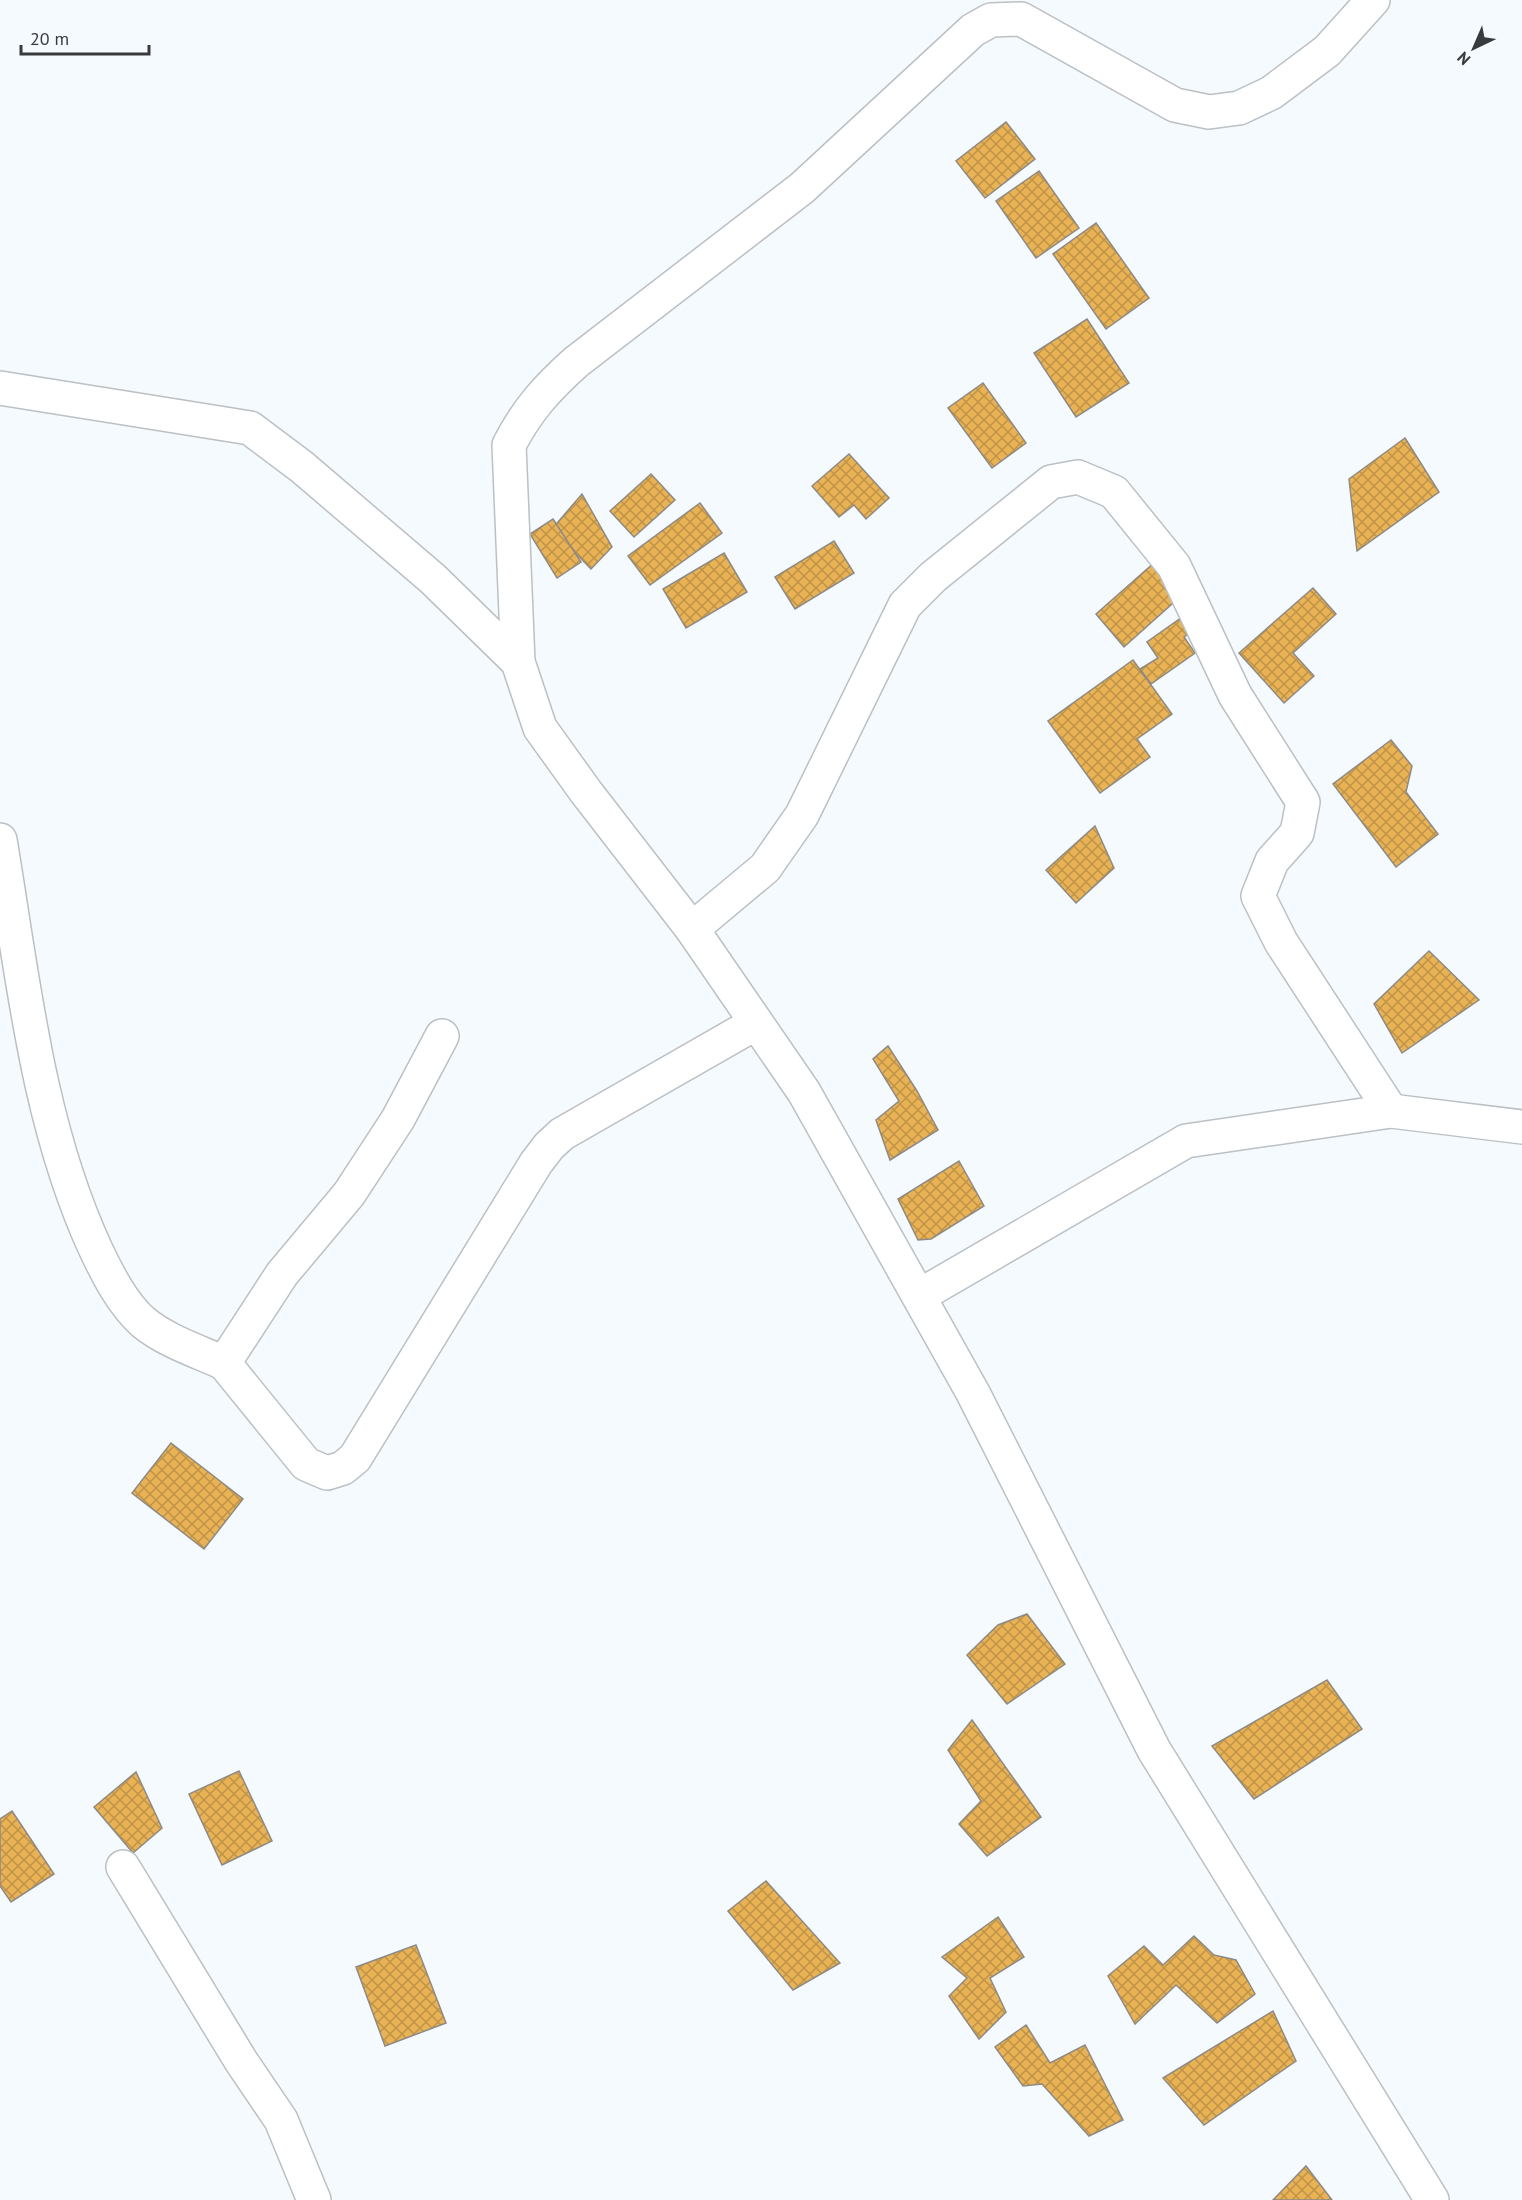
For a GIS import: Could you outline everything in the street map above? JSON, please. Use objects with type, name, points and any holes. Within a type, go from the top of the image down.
[{"type":"street","points":[[1373,0],[1327,51],[1271,93],[1239,108],[1209,112],[1175,105],[1021,20],[991,20],[973,30],[802,188],[576,362],[546,389],[508,445],[518,662],[540,728],[586,792],[692,928],[804,1092],[973,1393],[1154,1750],[1432,2200]]},
{"type":"street","points":[[0,388],[250,428],[302,466],[433,579],[518,662]]},
{"type":"street","points":[[692,928],[765,868],[802,815],[905,605],[933,577],[1050,483],[1078,477],[1114,492],[1174,567],[1235,695],[1303,802],[1297,833],[1272,861],[1258,896],[1281,942],[1391,1111]]},
{"type":"street","points":[[0,840],[42,1089],[64,1169],[87,1231],[112,1284],[142,1321],[176,1342],[224,1363],[306,1464],[327,1473],[344,1468],[355,1458],[536,1163],[549,1146],[562,1134],[756,1023]]},
{"type":"street","points":[[224,1363],[282,1274],[349,1194],[398,1119],[442,1036]]},
{"type":"street","points":[[919,1296],[1186,1140],[1391,1111],[1522,1127]]},
{"type":"street","points":[[123,1868],[241,2061],[281,2120],[314,2200]]},
{"type":"building","points":[[1006,122],[1035,159],[985,198],[956,161]]},
{"type":"building","points":[[1039,171],[1079,228],[1036,258],[996,201]]},
{"type":"building","points":[[1096,223],[1149,298],[1106,329],[1053,254]]},
{"type":"building","points":[[1087,319],[1129,383],[1076,417],[1034,353]]},
{"type":"building","points":[[983,383],[1026,443],[992,468],[948,408]]},
{"type":"building","points":[[1405,438],[1439,492],[1357,551],[1349,479]]},
{"type":"building","points":[[849,454],[889,498],[866,519],[854,505],[839,517],[812,486]]},
{"type":"building","points":[[651,474],[675,500],[634,537],[610,511]]},
{"type":"building","points":[[582,494],[612,547],[591,569],[552,529]]},
{"type":"building","points":[[700,503],[722,533],[650,585],[628,556]]},
{"type":"building","points":[[553,519],[581,562],[557,578],[530,534]]},
{"type":"building","points":[[834,541],[854,573],[795,609],[775,577]]},
{"type":"building","points":[[724,553],[747,592],[686,628],[663,589]]},
{"type":"building","points":[[1155,562],[1173,603],[1124,647],[1096,614]]},
{"type":"building","points":[[1313,588],[1336,614],[1293,653],[1314,676],[1284,703],[1239,653]]},
{"type":"building","points":[[1185,615],[1195,629],[1184,637],[1195,653],[1151,684],[1140,669],[1158,658],[1147,642]]},
{"type":"building","points":[[1133,660],[1172,714],[1137,739],[1150,757],[1100,793],[1048,721]]},
{"type":"building","points":[[1391,740],[1412,766],[1406,792],[1438,834],[1396,867],[1333,784]]},
{"type":"building","points":[[1095,826],[1114,868],[1076,903],[1046,870]]},
{"type":"building","points":[[1429,951],[1479,1000],[1402,1053],[1374,1004]]},
{"type":"building","points":[[888,1046],[917,1091],[938,1130],[890,1160],[876,1120],[899,1101],[873,1059]]},
{"type":"building","points":[[959,1161],[984,1206],[931,1239],[918,1240],[898,1199]]},
{"type":"building","points":[[171,1443],[243,1499],[204,1549],[132,1493]]},
{"type":"building","points":[[1027,1614],[1065,1664],[1007,1704],[967,1655],[998,1625]]},
{"type":"building","points":[[1327,1680],[1362,1729],[1254,1799],[1212,1746]]},
{"type":"building","points":[[972,1720],[1041,1817],[987,1856],[959,1824],[981,1801],[948,1750]]},
{"type":"building","points":[[239,1771],[272,1841],[222,1865],[189,1794]]},
{"type":"building","points":[[136,1772],[162,1828],[133,1853],[94,1807]]},
{"type":"building","points":[[12,1811],[54,1874],[11,1902],[0,1886],[0,1819]]},
{"type":"building","points":[[766,1881],[840,1963],[793,1990],[728,1911]]},
{"type":"building","points":[[998,1917],[1024,1957],[990,1978],[1006,2012],[979,2039],[949,1996],[967,1978],[942,1957]]},
{"type":"building","points":[[1194,1936],[1214,1955],[1236,1960],[1255,1994],[1217,2023],[1176,1985],[1135,2024],[1108,1976],[1144,1946],[1163,1965]]},
{"type":"building","points":[[416,1945],[446,2023],[385,2046],[356,1967]]},
{"type":"building","points":[[1273,2011],[1296,2061],[1204,2125],[1163,2078]]},
{"type":"building","points":[[1026,2025],[1050,2063],[1085,2045],[1123,2120],[1089,2136],[1042,2084],[1023,2086],[995,2047]]},
{"type":"building","points":[[1306,2166],[1332,2200],[1273,2200]]}]
